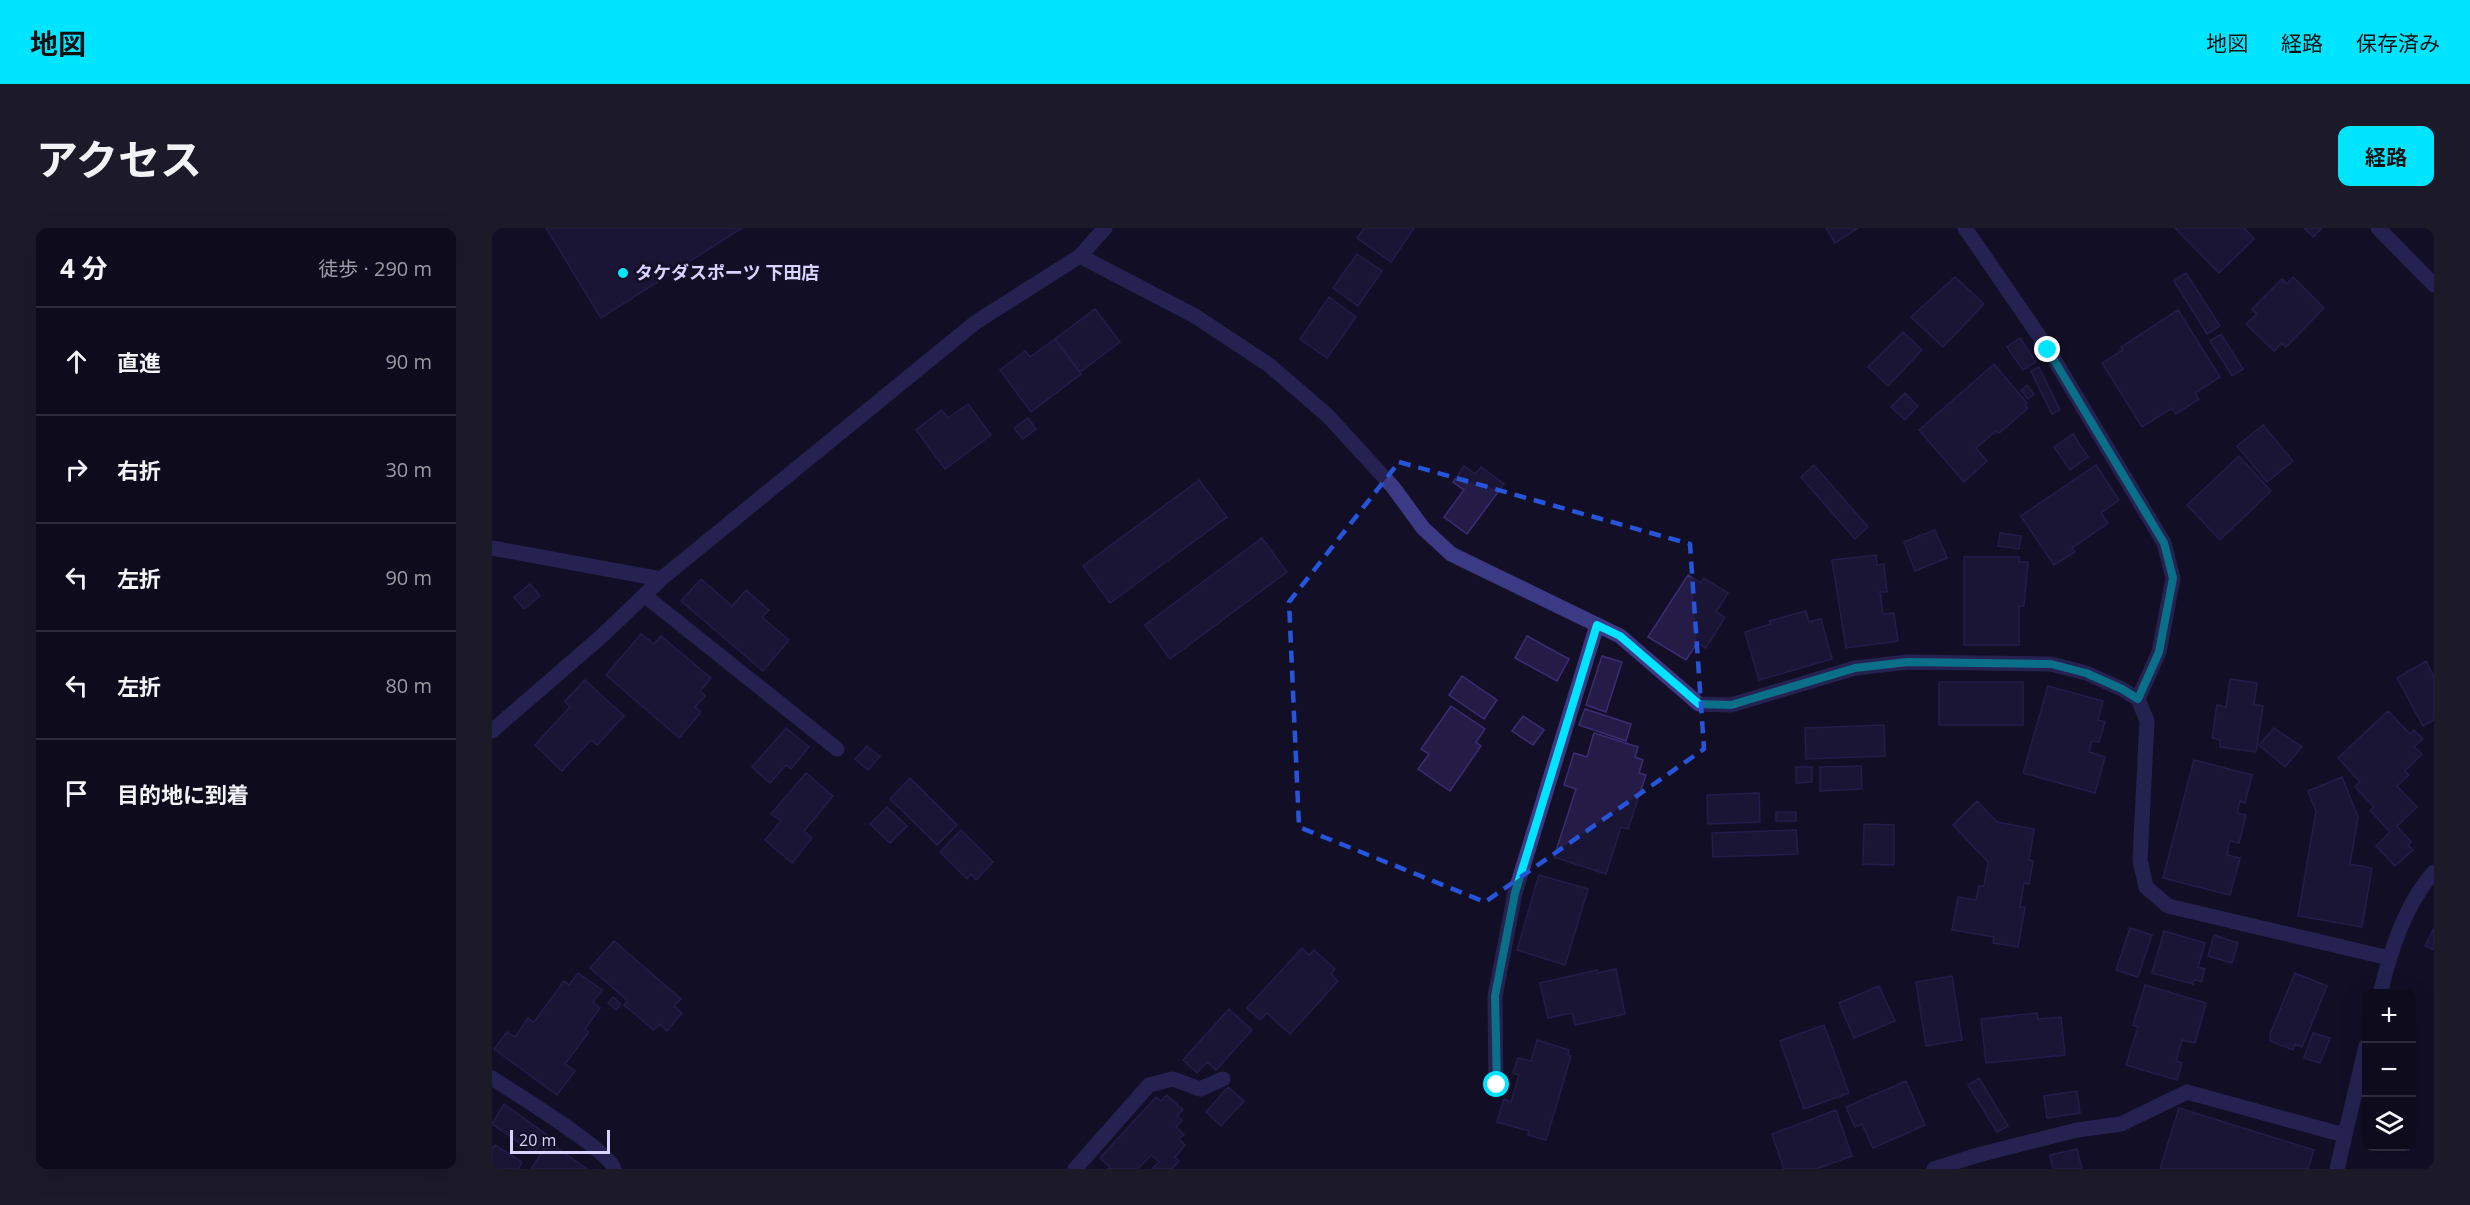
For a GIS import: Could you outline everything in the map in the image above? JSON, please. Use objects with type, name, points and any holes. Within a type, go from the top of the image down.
[{"type":"street","points":[[492,732],[661,579],[976,322],[1080,255],[1105,228]]},
{"type":"street","points":[[1965,228],[2048,350],[2164,543],[2173,578],[2159,652],[2138,699]]},
{"type":"street","points":[[2378,228],[2434,285]]},
{"type":"street","points":[[1080,255],[1195,316],[1269,366],[1328,416],[1392,487],[1423,528],[1451,554],[1620,636],[1699,704],[1731,705],[1855,668],[1908,662],[2051,664],[2086,673],[2122,689],[2138,699],[2147,721],[2140,860],[2146,887],[2168,906],[2389,958]]},
{"type":"street","points":[[492,548],[661,579]]},
{"type":"street","points":[[644,595],[837,748]]},
{"type":"street","points":[[1497,1085],[1495,996],[1515,893],[1597,625]]},
{"type":"street","points":[[2381,989],[2389,958],[2421,886],[2434,872]]},
{"type":"street","points":[[2337,1169],[2362,1065]]},
{"type":"street","points":[[492,1078],[587,1142],[612,1162],[614,1169]]},
{"type":"street","points":[[1075,1169],[1149,1085],[1173,1079],[1200,1089],[1223,1078]]},
{"type":"street","points":[[1934,1169],[1978,1155],[2076,1130],[2121,1124],[2187,1092],[2344,1135]]},
{"type":"highlighted area","points":[[1399,462],[1690,544],[1704,749],[1485,902],[1299,827],[1289,602]]},
{"type":"building","name":"タケダスポーツ 下田店","points":[[546,228],[742,228],[601,318]]},
{"type":"building","points":[[1364,228],[1414,228],[1391,262],[1357,238]]},
{"type":"building","points":[[1826,228],[1858,228],[1835,243]]},
{"type":"building","points":[[2175,228],[2244,228],[2254,239],[2219,273]]},
{"type":"building","points":[[2304,228],[2322,228],[2313,237]]},
{"type":"building","points":[[1357,254],[1382,271],[1358,306],[1333,288]]},
{"type":"building","points":[[2186,273],[2220,326],[2207,334],[2174,281]]},
{"type":"building","points":[[1955,277],[1984,304],[1943,347],[1911,317]]},
{"type":"building","points":[[2293,277],[2324,308],[2286,347],[2282,343],[2274,351],[2246,324],[2257,314],[2252,309],[2282,279],[2287,284]]},
{"type":"building","points":[[1329,297],[1356,317],[1327,358],[1300,339]]},
{"type":"building","points":[[1095,309],[1120,342],[1080,372],[1055,339]]},
{"type":"building","points":[[2178,310],[2220,377],[2195,393],[2199,399],[2176,414],[2172,408],[2142,427],[2102,363],[2123,350],[2121,347]]},
{"type":"building","points":[[1903,332],[1922,350],[1888,386],[1868,367]]},
{"type":"building","points":[[2221,334],[2243,369],[2232,376],[2210,341]]},
{"type":"building","points":[[2020,338],[2036,362],[2023,370],[2007,347]]},
{"type":"building","points":[[1055,339],[1081,374],[1031,412],[1000,370],[1025,351],[1030,357]]},
{"type":"building","points":[[1994,364],[2027,403],[2025,405],[2028,408],[1999,433],[1996,431],[1976,448],[1987,461],[1964,482],[1919,430]]},
{"type":"building","points":[[2039,367],[2060,410],[2052,414],[2031,371]]},
{"type":"building","points":[[2027,385],[2034,394],[2028,399],[2021,390]]},
{"type":"building","points":[[1905,393],[1918,406],[1905,420],[1891,407]]},
{"type":"building","points":[[968,404],[991,435],[945,469],[916,430],[942,410],[948,418]]},
{"type":"building","points":[[1028,418],[1036,429],[1023,439],[1014,428]]},
{"type":"building","points":[[2263,425],[2293,461],[2267,482],[2237,446]]},
{"type":"building","points":[[2073,434],[2088,457],[2070,470],[2054,447]]},
{"type":"building","points":[[2239,456],[2271,491],[2220,540],[2187,505]]},
{"type":"building","points":[[1814,465],[1868,527],[1855,539],[1801,477]]},
{"type":"building","points":[[2096,465],[2119,500],[2101,513],[2108,523],[2072,548],[2075,552],[2054,565],[2021,516]]},
{"type":"building","points":[[1464,466],[1475,474],[1481,467],[1504,484],[1467,534],[1444,517],[1464,490],[1453,482]]},
{"type":"building","points":[[1199,480],[1227,517],[1110,603],[1083,566]]},
{"type":"building","points":[[1935,530],[1947,558],[1915,571],[1904,542]]},
{"type":"building","points":[[2000,533],[2021,536],[2019,549],[1998,546]]},
{"type":"building","points":[[1262,538],[1287,572],[1170,659],[1145,625]]},
{"type":"building","points":[[1876,555],[1877,565],[1884,564],[1887,592],[1880,592],[1883,614],[1894,613],[1898,641],[1846,648],[1832,560]]},
{"type":"building","points":[[1964,557],[2019,557],[2019,562],[2028,562],[2024,606],[2019,606],[2019,645],[1964,645]]},
{"type":"building","points":[[1688,575],[1701,583],[1704,578],[1728,593],[1716,612],[1725,617],[1706,648],[1697,643],[1686,660],[1648,637]]},
{"type":"building","points":[[701,579],[732,606],[746,590],[769,610],[762,617],[789,640],[763,671],[681,601]]},
{"type":"building","points":[[530,584],[540,596],[524,609],[514,597]]},
{"type":"building","points":[[1806,611],[1809,622],[1821,619],[1832,659],[1759,680],[1745,632],[1771,624],[1769,621]]},
{"type":"building","points":[[641,634],[654,644],[661,636],[711,678],[700,691],[705,696],[695,707],[701,712],[679,738],[606,675]]},
{"type":"building","points":[[1527,636],[1569,659],[1557,681],[1515,658]]},
{"type":"building","points":[[1602,656],[1622,662],[1606,712],[1586,705]]},
{"type":"building","points":[[2426,661],[2434,677],[2434,720],[2423,726],[2397,678]]},
{"type":"building","points":[[1462,676],[1497,700],[1484,719],[1449,695]]},
{"type":"building","points":[[2230,679],[2257,683],[2254,704],[2263,706],[2256,752],[2220,747],[2220,740],[2212,738],[2217,705],[2226,707]]},
{"type":"building","points":[[585,680],[624,716],[597,745],[591,740],[562,771],[535,745],[570,707],[565,701]]},
{"type":"building","points":[[1939,682],[2023,682],[2023,725],[1939,725]]},
{"type":"building","points":[[2048,686],[2103,701],[2098,720],[2105,722],[2099,742],[2092,741],[2089,752],[2105,757],[2095,793],[2023,773]]},
{"type":"building","points":[[1451,706],[1485,729],[1476,742],[1481,746],[1450,791],[1418,769],[1429,754],[1421,749]]},
{"type":"building","points":[[1585,709],[1631,724],[1626,741],[1579,725]]},
{"type":"building","points":[[2388,711],[2410,734],[2414,730],[2423,739],[2414,747],[2422,754],[2405,771],[2409,775],[2397,786],[2417,807],[2397,826],[2411,842],[2408,845],[2413,850],[2395,866],[2376,846],[2390,832],[2370,810],[2374,807],[2355,787],[2360,782],[2338,758]]},
{"type":"building","points":[[1523,716],[1544,730],[1533,745],[1512,731]]},
{"type":"building","points":[[1884,725],[1885,756],[1806,759],[1805,728]]},
{"type":"building","points":[[786,728],[809,747],[791,769],[786,765],[770,783],[752,767]]},
{"type":"building","points":[[2274,728],[2302,747],[2285,767],[2259,745]]},
{"type":"building","points":[[1594,733],[1638,747],[1635,757],[1643,760],[1639,773],[1646,775],[1628,829],[1621,827],[1606,874],[1554,857],[1576,789],[1564,785],[1574,753],[1587,757]]},
{"type":"building","points":[[867,746],[880,756],[868,770],[855,759]]},
{"type":"building","points":[[2194,760],[2252,775],[2245,803],[2240,801],[2237,813],[2246,815],[2239,843],[2230,841],[2227,855],[2240,858],[2230,895],[2163,878]]},
{"type":"building","points":[[1861,766],[1862,789],[1820,791],[1820,767]]},
{"type":"building","points":[[1796,767],[1812,767],[1812,782],[1796,783]]},
{"type":"building","points":[[806,773],[833,796],[804,831],[812,838],[792,863],[765,840],[781,821],[771,814]]},
{"type":"building","points":[[2342,777],[2358,817],[2350,864],[2372,868],[2362,927],[2298,916],[2316,811],[2308,791]]},
{"type":"building","points":[[910,778],[957,825],[937,845],[890,799]]},
{"type":"building","points":[[1759,793],[1760,822],[1708,824],[1707,795]]},
{"type":"building","points":[[1977,801],[1997,822],[2034,829],[2029,860],[2033,861],[2029,884],[2024,883],[2020,907],[2025,907],[2018,947],[1993,943],[1994,937],[1952,930],[1958,897],[1976,900],[1979,886],[1984,886],[1988,862],[1953,825]]},
{"type":"building","points":[[887,807],[907,826],[890,843],[870,824]]},
{"type":"building","points":[[1776,812],[1796,812],[1796,821],[1776,821]]},
{"type":"building","points":[[1864,824],[1894,825],[1894,865],[1863,864]]},
{"type":"building","points":[[961,830],[993,862],[976,880],[971,874],[967,879],[940,852]]},
{"type":"building","points":[[1796,830],[1798,854],[1713,857],[1712,833]]},
{"type":"building","points":[[1539,875],[1588,889],[1565,965],[1517,950]]},
{"type":"building","points":[[2130,928],[2152,935],[2138,977],[2116,970]]},
{"type":"building","points":[[2434,928],[2434,950],[2425,946]]},
{"type":"building","points":[[2164,931],[2205,943],[2198,967],[2205,969],[2201,982],[2194,979],[2193,984],[2152,973]]},
{"type":"building","points":[[2214,935],[2238,943],[2232,963],[2208,956]]},
{"type":"building","points":[[614,941],[681,999],[674,1006],[682,1013],[667,1031],[660,1024],[654,1030],[624,1005],[628,1001],[590,968]]},
{"type":"building","points":[[1302,948],[1309,955],[1314,950],[1335,969],[1331,974],[1338,981],[1290,1034],[1267,1013],[1260,1020],[1247,1008]]},
{"type":"building","points":[[1616,969],[1625,1014],[1575,1025],[1572,1013],[1548,1018],[1540,983],[1597,970],[1598,973]]},
{"type":"building","points":[[578,973],[602,990],[593,1002],[600,1008],[585,1029],[589,1032],[565,1064],[575,1071],[557,1095],[494,1049],[507,1032],[515,1037],[528,1018],[534,1022],[564,981],[569,985]]},
{"type":"building","points":[[2295,973],[2327,986],[2302,1047],[2295,1044],[2293,1050],[2270,1041],[2270,1034]]},
{"type":"building","points":[[1952,976],[1962,1040],[1926,1046],[1916,982]]},
{"type":"building","points":[[2145,985],[2206,1003],[2195,1043],[2182,1040],[2176,1061],[2182,1063],[2177,1080],[2126,1065],[2138,1027],[2133,1025]]},
{"type":"building","points":[[1879,986],[1895,1021],[1854,1038],[1839,1003]]},
{"type":"building","points":[[613,997],[621,1004],[616,1010],[608,1003]]},
{"type":"building","points":[[1229,1009],[1252,1030],[1216,1070],[1207,1062],[1197,1073],[1183,1060]]},
{"type":"building","points":[[2037,1013],[2038,1019],[2061,1017],[2065,1055],[1986,1063],[1981,1019]]},
{"type":"building","points":[[1824,1025],[1849,1093],[1804,1109],[1780,1041]]},
{"type":"building","points":[[2313,1033],[2330,1038],[2320,1063],[2304,1058]]},
{"type":"building","points":[[1537,1040],[1569,1050],[1568,1055],[1571,1056],[1546,1140],[1528,1135],[1529,1131],[1497,1122],[1504,1099],[1511,1102],[1519,1075],[1513,1073],[1518,1058],[1531,1061]]},
{"type":"building","points":[[1979,1078],[2008,1126],[1997,1132],[1968,1085]]},
{"type":"building","points":[[1906,1081],[1925,1125],[1873,1148],[1862,1124],[1855,1127],[1846,1107]]},
{"type":"building","points":[[1228,1087],[1244,1101],[1221,1126],[1206,1112]]},
{"type":"building","points":[[2077,1091],[2080,1113],[2047,1118],[2044,1096]]},
{"type":"building","points":[[1167,1095],[1183,1110],[1177,1116],[1182,1120],[1176,1127],[1184,1135],[1179,1139],[1185,1145],[1175,1157],[1179,1161],[1172,1169],[1152,1169],[1159,1162],[1151,1155],[1138,1169],[1108,1169],[1110,1167],[1100,1158],[1156,1097],[1161,1101]]},
{"type":"building","points":[[504,1104],[547,1135],[534,1153],[492,1124]]},
{"type":"building","points":[[2179,1108],[2314,1150],[2308,1169],[2160,1169]]},
{"type":"building","points":[[1836,1110],[1852,1156],[1816,1169],[1784,1169],[1772,1134]]},
{"type":"building","points":[[549,1142],[587,1169],[531,1169]]},
{"type":"building","points":[[495,1145],[522,1162],[518,1169],[492,1169],[492,1149]]},
{"type":"building","points":[[2077,1149],[2082,1169],[2053,1169],[2050,1155]]},
{"type":"place","name":"タケダスポーツ 下田店","points":[[623,273]]},
{"type":"route","points":[[1497,1085],[1495,996],[1515,893],[1597,625],[1620,636],[1699,704],[1731,705],[1855,668],[1908,662],[2051,664],[2086,673],[2138,699],[2159,652],[2173,578],[2164,543],[2048,350]]}]
